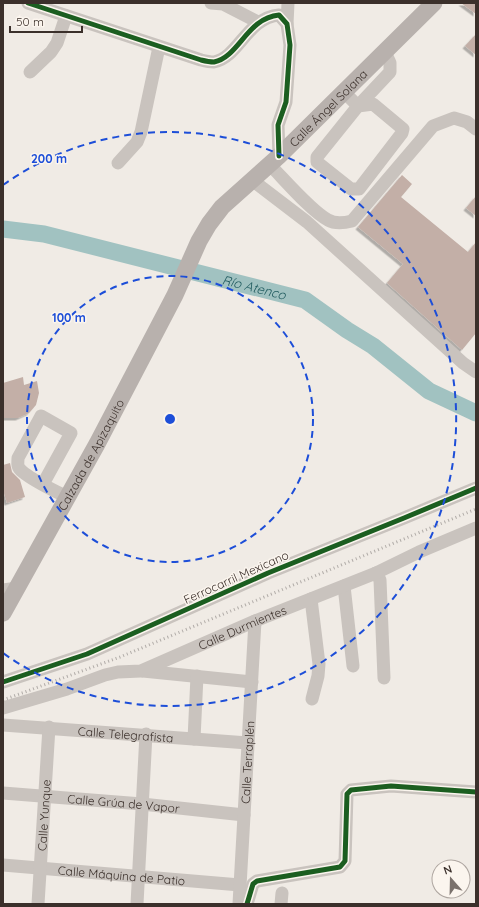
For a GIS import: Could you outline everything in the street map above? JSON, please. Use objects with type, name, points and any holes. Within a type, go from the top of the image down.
[{"type":"main road","name":"Calle Ángel Solana","points":[[175,295],[199,241],[222,207],[274,160],[434,3]]},
{"type":"main road","name":"Calzada de Apizaquito","points":[[3,613],[10,589],[68,497],[175,295]]},
{"type":"street","points":[[211,3],[223,4],[258,22]]},
{"type":"street","points":[[288,3],[287,24],[290,45],[289,71],[286,102],[278,125],[274,160],[317,212],[328,220],[343,223],[352,221],[433,126],[454,118],[468,122],[476,129]]},
{"type":"street","points":[[32,4],[159,47],[201,60],[214,62],[231,51],[258,22],[271,16],[278,15],[287,24]]},
{"type":"street","points":[[30,72],[51,52],[57,43],[66,16]]},
{"type":"street","points":[[118,163],[137,142],[159,47]]},
{"type":"street","points":[[358,106],[373,104],[403,129],[402,133],[359,189],[355,190],[351,189],[317,162],[317,157],[358,106],[390,72],[390,63],[385,52]]},
{"type":"street","points":[[344,92],[358,106]]},
{"type":"street","points":[[252,180],[307,222],[451,353],[476,372]]},
{"type":"street","points":[[43,484],[71,433],[41,416],[18,458],[18,463],[23,472],[43,484],[68,497]]},
{"type":"street","name":"Ferrocarril Mexicano","points":[[3,682],[87,654],[268,573],[476,488]]},
{"type":"street","name":"Calle Durmientes","points":[[3,708],[67,689],[105,675],[118,672],[141,671],[255,621],[376,573],[419,552],[476,528]]},
{"type":"street","points":[[376,573],[380,580],[384,678]]},
{"type":"street","points":[[344,586],[353,666]]},
{"type":"street","points":[[310,599],[319,664],[318,676],[312,699]]},
{"type":"street","name":"Calle Terraplén","points":[[239,904],[255,621]]},
{"type":"street","points":[[141,671],[252,682]]},
{"type":"street","points":[[194,739],[197,676]]},
{"type":"street","name":"Calle Telegrafista","points":[[3,725],[146,734],[248,744]]},
{"type":"street","name":"Calle Yunque","points":[[38,904],[49,727]]},
{"type":"street","points":[[138,904],[146,734]]},
{"type":"street","points":[[247,904],[253,884],[257,881],[340,867],[345,861],[347,794],[351,790],[391,786],[476,792]]},
{"type":"street","name":"Calle Grúa de Vapor","points":[[3,793],[142,804],[244,815]]},
{"type":"street","name":"Calle Máquina de Patio","points":[[3,865],[240,885]]},
{"type":"building","points":[[461,3],[476,3],[476,14]]},
{"type":"building","points":[[476,34],[476,55],[465,46]]},
{"type":"building","points":[[402,175],[412,184],[401,197],[468,252],[476,242],[476,333],[462,350],[387,283],[403,264],[358,227]]},
{"type":"building","points":[[476,196],[476,216],[466,208]]},
{"type":"building","points":[[23,377],[24,385],[37,381],[39,393],[36,405],[29,413],[18,418],[3,418],[3,383]]},
{"type":"building","points":[[10,463],[12,472],[20,480],[25,497],[7,503],[3,490],[3,465]]},
{"type":"waterway","name":"Río Atenco","points":[[3,229],[44,234],[305,300],[347,330],[373,346],[429,391],[476,413]]},
{"type":"railway","points":[[3,700],[120,657],[476,509]]},
{"type":"cycle path","points":[[28,3],[201,60],[212,62],[223,59],[259,23],[268,18],[279,15],[287,24],[290,45],[286,102],[278,125],[279,156]]},
{"type":"cycle path","points":[[3,682],[87,654],[268,573],[476,488]]},
{"type":"cycle path","points":[[247,904],[253,884],[257,881],[340,867],[345,861],[347,794],[351,790],[391,786],[476,792]]}]
